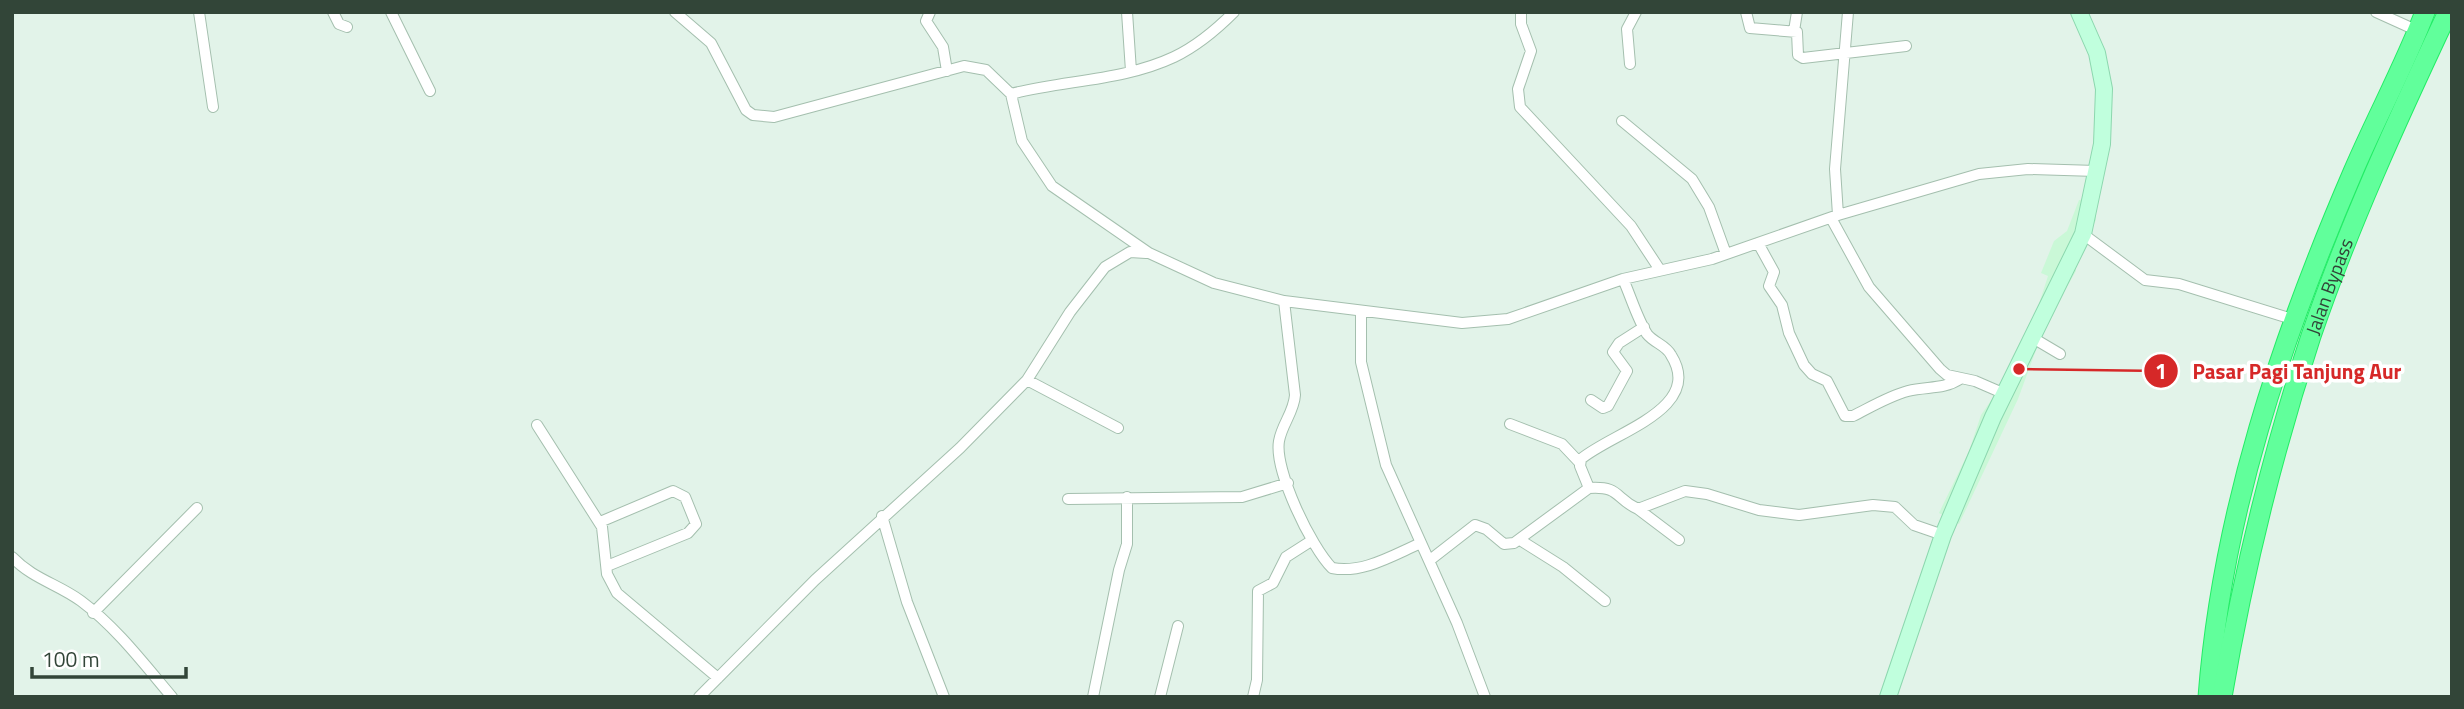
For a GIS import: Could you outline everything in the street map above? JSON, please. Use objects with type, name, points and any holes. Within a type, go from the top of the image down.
[{"type":"highway","name":"Jalan Bypass","points":[[2222,697],[2250,552],[2272,466],[2363,174],[2425,12]]},
{"type":"highway","name":"Jalan Bypass","points":[[2208,697],[2213,637],[2231,530],[2257,430],[2295,320],[2363,174],[2448,12]]},
{"type":"street","points":[[200,12],[213,107]]},
{"type":"street","points":[[333,12],[339,24],[347,27]]},
{"type":"street","points":[[391,12],[430,91]]},
{"type":"street","points":[[675,12],[711,43],[741,104],[753,115],[774,117],[964,66],[978,67],[1011,93],[1022,141],[1052,186],[1149,253],[1214,283],[1284,301],[1361,312],[1481,323],[1545,308],[1623,279],[1726,254],[1834,216],[1979,174],[2028,169],[2096,171]]},
{"type":"street","points":[[930,12],[926,21],[943,47],[947,71]]},
{"type":"street","points":[[1127,12],[1131,71]]},
{"type":"street","points":[[1011,93],[1131,71],[1174,57],[1234,12]]},
{"type":"street","points":[[1521,12],[1521,24],[1531,51],[1518,89],[1520,107],[1632,226],[1660,270]]},
{"type":"street","points":[[1630,64],[1627,29],[1636,12]]},
{"type":"street","points":[[1746,12],[1750,28],[1794,31],[1798,35],[1799,57],[1844,55],[1906,46]]},
{"type":"street","points":[[1794,31],[1797,12]]},
{"type":"street","points":[[1848,12],[1835,169],[1834,216],[1869,287],[1940,369],[1960,379],[1975,381],[2005,394]]},
{"type":"street","points":[[1888,697],[1943,535],[2005,394],[2083,233],[2102,144],[2104,89],[2096,53],[2078,12]]},
{"type":"street","points":[[2376,12],[2418,31]]},
{"type":"street","points":[[1622,121],[1692,179],[1709,206],[1726,254]]},
{"type":"street","points":[[2083,233],[2145,280],[2179,284],[2295,320]]},
{"type":"street","points":[[1758,243],[1774,272],[1769,286],[1782,305],[1801,359],[1807,370],[1827,381],[1845,416],[1853,416],[1905,392],[1924,387],[1942,388],[1960,379]]},
{"type":"street","points":[[699,697],[882,516],[960,447],[1027,380],[1070,312],[1105,267],[1130,252],[1149,253]]},
{"type":"street","points":[[1579,462],[1670,403],[1676,396],[1679,378],[1671,353],[1653,341],[1623,279]]},
{"type":"street","points":[[1284,301],[1296,396],[1279,439],[1280,466],[1311,541],[1332,568],[1346,570],[1360,568],[1421,543]]},
{"type":"street","points":[[1361,312],[1361,362],[1386,465],[1430,561],[1485,697]]},
{"type":"street","points":[[1591,400],[1603,408],[1608,406],[1628,371],[1613,352],[1619,343],[1644,327]]},
{"type":"street","points":[[2033,338],[2060,354]]},
{"type":"street","points":[[1027,380],[1118,428]]},
{"type":"street","points":[[1510,424],[1562,444],[1579,462],[1588,488]]},
{"type":"street","points":[[537,425],[600,522],[605,539],[607,565],[617,593],[718,678]]},
{"type":"street","points":[[1068,499],[1127,496],[1242,497],[1288,483]]},
{"type":"street","points":[[1430,561],[1475,525],[1486,529],[1504,544],[1520,540],[1588,488],[1611,488],[1679,540]]},
{"type":"street","points":[[600,522],[673,491],[685,497],[696,524],[688,533],[607,565]]},
{"type":"street","points":[[1637,509],[1685,491],[1707,494],[1759,510],[1799,515],[1873,505],[1895,507],[1914,525],[1943,535]]},
{"type":"street","points":[[1093,697],[1119,570],[1125,559],[1127,496]]},
{"type":"street","points":[[93,613],[197,508]]},
{"type":"street","points":[[882,516],[907,602],[944,697]]},
{"type":"street","points":[[1520,540],[1563,567],[1605,601]]},
{"type":"street","points":[[1253,697],[1257,680],[1258,591],[1273,583],[1286,557],[1311,541]]},
{"type":"street","points":[[12,557],[26,572],[80,601],[122,638],[172,697]]},
{"type":"street","points":[[1160,697],[1178,626]]},
{"type":"shaded area","points":[[2096,198],[2096,220],[2074,263],[2076,271],[2046,323],[2018,399],[1959,524],[1939,513],[1969,451],[1981,415],[1999,389],[2036,313],[2048,276],[2041,273],[2054,241],[2067,231],[2079,200]]},
{"type":"place","name":"Pasar Pagi Tanjung Aur","points":[[2019,369]]}]
